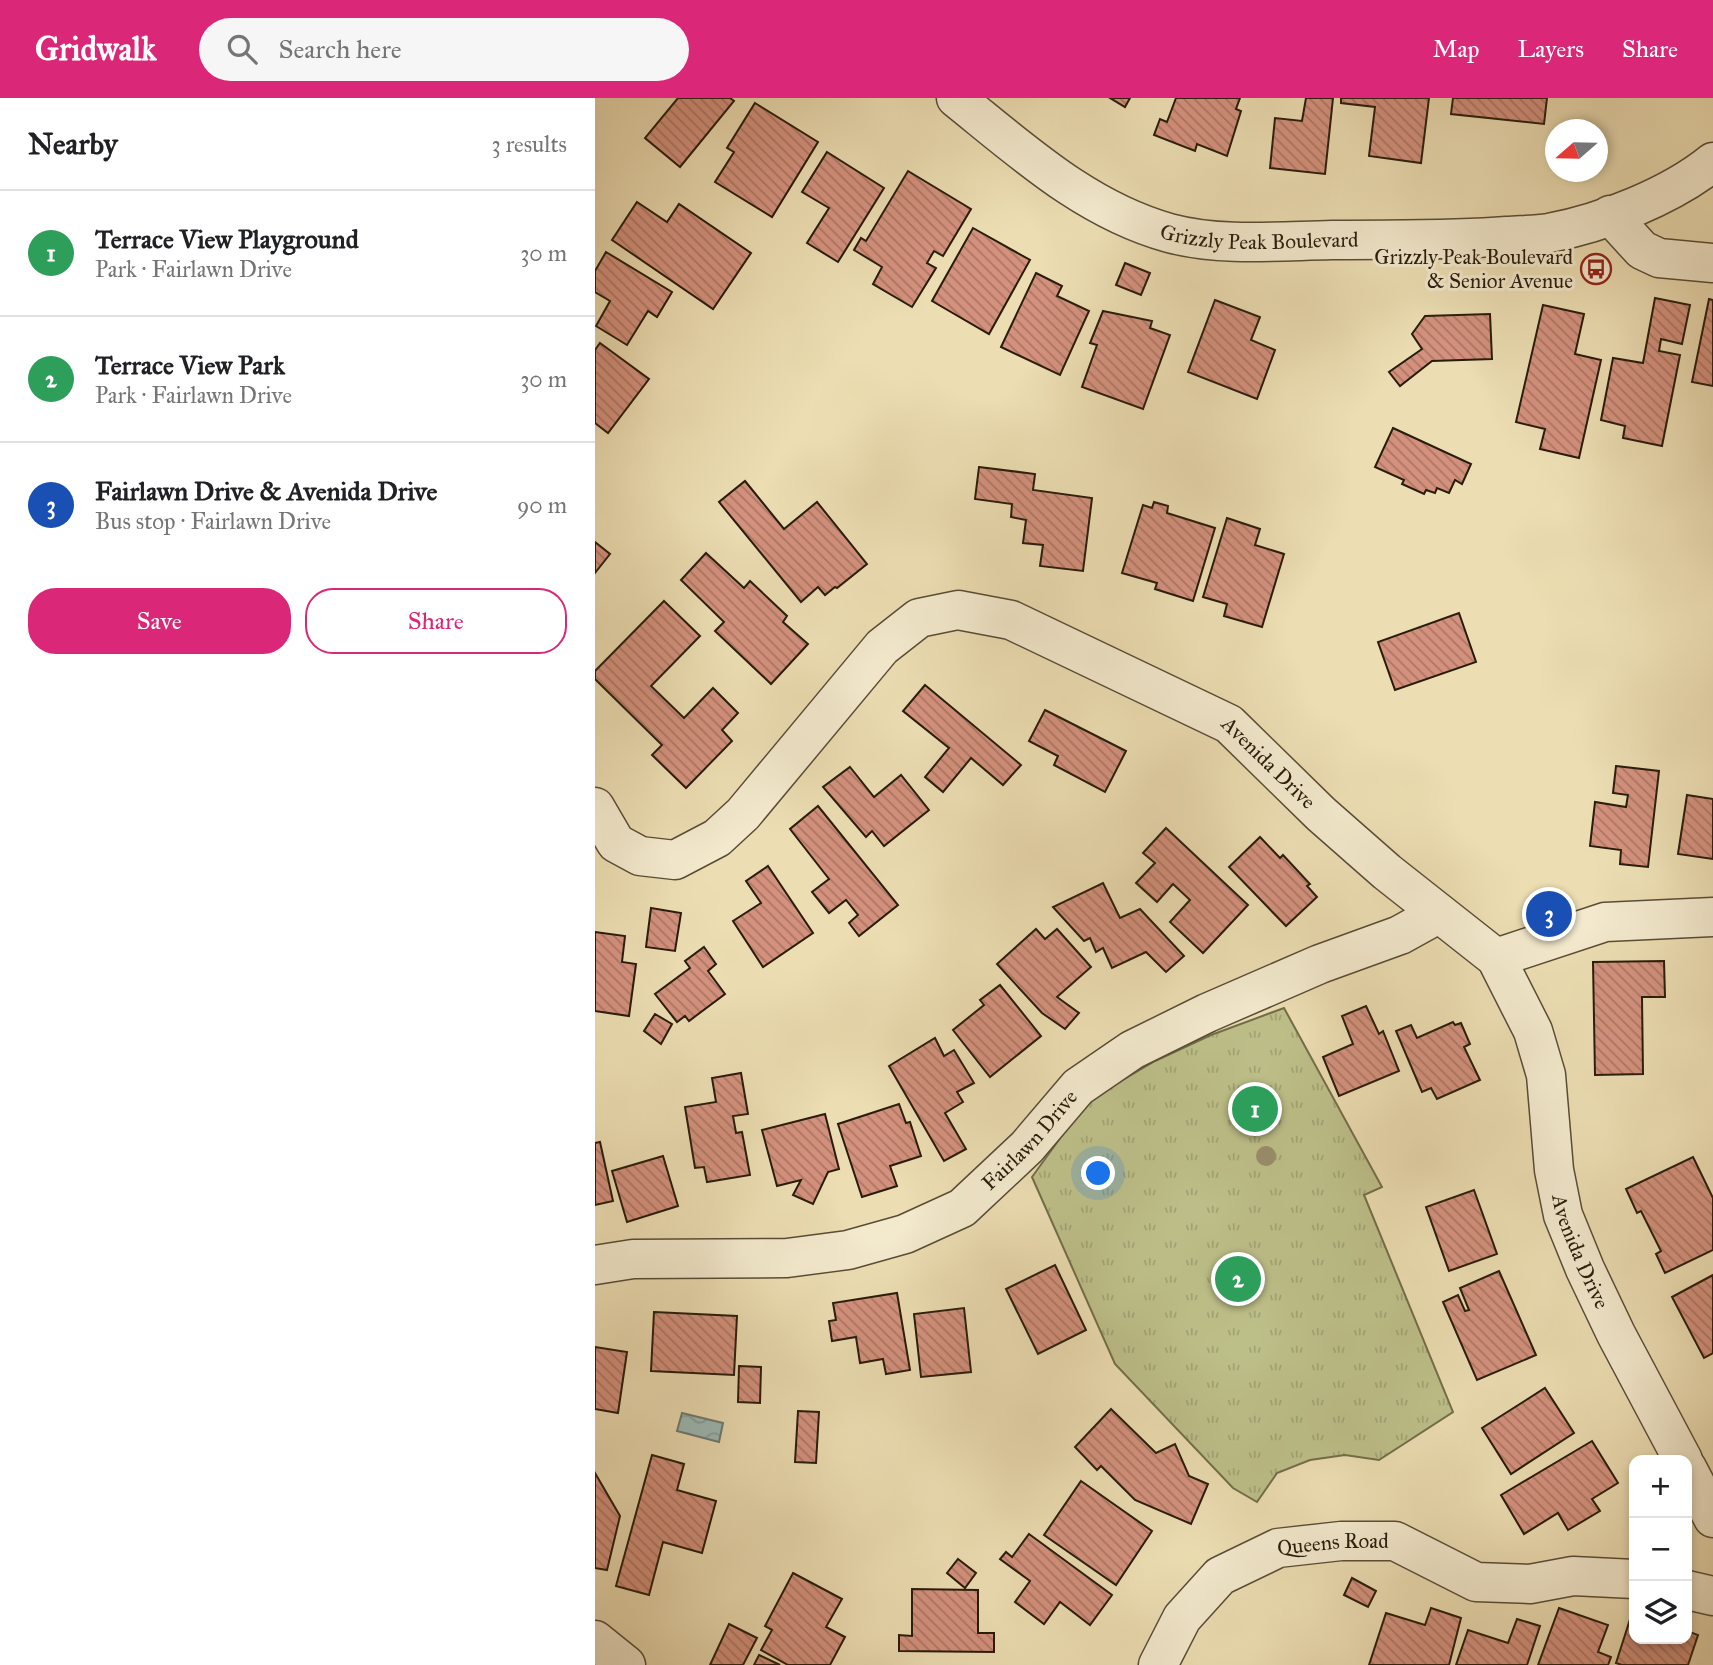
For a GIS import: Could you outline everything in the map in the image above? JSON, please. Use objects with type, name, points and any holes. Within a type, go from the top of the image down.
[{"type":"street","name":"Grizzly Peak Boulevard","points":[[956,98],[1067,186],[1122,216],[1170,233],[1223,241],[1478,239],[1548,233],[1653,199],[1691,180],[1713,162]]},
{"type":"street","points":[[1610,215],[1642,250],[1659,258],[1713,263]]},
{"type":"street","name":"Avenida Drive","points":[[595,807],[616,843],[640,856],[675,860],[717,838],[743,814],[882,648],[919,618],[958,610],[1011,620],[1229,724],[1321,814],[1438,914],[1496,958],[1533,1031],[1546,1075],[1555,1170],[1563,1215],[1606,1312],[1680,1455]]},
{"type":"street","name":"Fairlawn Drive","points":[[595,1265],[633,1259],[787,1258],[848,1250],[905,1234],[962,1208],[1027,1147],[1077,1087],[1132,1050],[1196,1018],[1320,964],[1401,935],[1438,914]]},
{"type":"street","points":[[1496,958],[1605,922],[1713,917]]},
{"type":"street","points":[[1692,1478],[1713,1518]]},
{"type":"street","name":"Queens Road","points":[[1158,1665],[1182,1618],[1220,1576],[1277,1548],[1342,1541],[1395,1541],[1476,1582],[1530,1584],[1573,1576],[1629,1579]]},
{"type":"street","points":[[1692,1591],[1713,1597]]},
{"type":"street","points":[[595,1640],[626,1665]]},
{"type":"green space","points":[[1284,1008],[1382,1187],[1364,1195],[1453,1412],[1379,1460],[1345,1455],[1310,1460],[1277,1473],[1257,1502],[1233,1488],[1115,1364],[1032,1177],[1087,1101],[1155,1061],[1211,1035]]},
{"type":"water","points":[[682,1413],[723,1423],[719,1442],[677,1431]]},
{"type":"building","points":[[678,98],[730,98],[734,101],[680,167],[645,138]]},
{"type":"building","points":[[1110,98],[1130,98],[1125,107]]},
{"type":"building","points":[[1176,98],[1240,98],[1236,109],[1241,111],[1227,156],[1197,144],[1195,151],[1154,135],[1160,119],[1167,122]]},
{"type":"building","points":[[1306,98],[1333,98],[1325,174],[1270,168],[1275,118],[1302,121]]},
{"type":"building","points":[[1341,98],[1429,98],[1421,163],[1369,156],[1375,107],[1341,103]]},
{"type":"building","points":[[1453,98],[1547,98],[1544,124],[1451,114]]},
{"type":"building","points":[[755,103],[818,142],[772,217],[715,182],[734,152],[727,148]]},
{"type":"building","points":[[827,152],[884,188],[838,262],[807,243],[829,208],[802,192]]},
{"type":"building","points":[[908,171],[971,209],[943,256],[934,251],[927,263],[936,268],[912,307],[873,284],[882,267],[854,250],[861,238],[866,241]]},
{"type":"building","points":[[637,202],[667,222],[679,204],[751,253],[713,309],[612,240]]},
{"type":"building","points":[[973,228],[1030,260],[989,334],[932,301]]},
{"type":"building","points":[[606,252],[672,292],[657,317],[648,311],[627,345],[596,326],[610,301],[595,292],[595,271]]},
{"type":"building","points":[[1125,263],[1150,273],[1141,295],[1116,285]]},
{"type":"building","points":[[1036,273],[1062,286],[1057,296],[1089,311],[1060,375],[1001,347]]},
{"type":"building","points":[[1655,298],[1690,305],[1682,344],[1661,339],[1659,351],[1680,355],[1662,446],[1623,438],[1625,426],[1601,420],[1613,358],[1643,363]]},
{"type":"building","points":[[1709,299],[1713,300],[1713,386],[1692,382]]},
{"type":"building","points":[[1215,300],[1260,317],[1251,340],[1275,350],[1257,399],[1188,372]]},
{"type":"building","points":[[1543,305],[1584,314],[1575,354],[1601,360],[1579,458],[1540,449],[1545,429],[1516,422]]},
{"type":"building","points":[[1103,311],[1152,321],[1150,328],[1170,335],[1143,409],[1082,387],[1097,345],[1090,343]]},
{"type":"building","points":[[1490,314],[1492,359],[1432,361],[1400,386],[1389,372],[1422,349],[1412,334],[1425,316]]},
{"type":"building","points":[[600,343],[649,379],[608,433],[595,423],[595,350]]},
{"type":"building","points":[[1393,428],[1471,464],[1462,484],[1455,480],[1449,493],[1437,488],[1435,493],[1426,490],[1424,494],[1402,484],[1404,480],[1375,467]]},
{"type":"building","points":[[979,467],[1035,474],[1033,490],[1092,498],[1083,571],[1040,566],[1043,545],[1023,543],[1026,520],[1011,517],[1012,504],[975,499]]},
{"type":"building","points":[[745,481],[784,529],[817,502],[867,564],[825,595],[818,587],[801,602],[719,502]]},
{"type":"building","points":[[1154,502],[1168,506],[1167,513],[1215,528],[1193,601],[1155,589],[1157,583],[1122,573],[1143,505],[1152,508]]},
{"type":"building","points":[[1227,518],[1260,529],[1255,545],[1284,554],[1262,627],[1224,616],[1227,604],[1203,597]]},
{"type":"building","points":[[595,542],[610,554],[595,573]]},
{"type":"building","points":[[706,553],[744,588],[750,581],[787,616],[783,622],[808,644],[771,684],[715,631],[724,622],[681,580]]},
{"type":"building","points":[[664,601],[700,636],[651,686],[684,718],[713,688],[738,713],[722,730],[732,741],[686,788],[652,755],[662,745],[595,679],[595,671]]},
{"type":"building","points":[[1459,613],[1476,662],[1395,690],[1378,642]]},
{"type":"building","points":[[925,685],[1021,765],[1003,785],[971,758],[943,792],[925,777],[949,748],[903,711]]},
{"type":"building","points":[[1045,710],[1126,751],[1105,792],[1054,765],[1058,756],[1029,741]]},
{"type":"building","points":[[1616,766],[1659,771],[1648,867],[1620,864],[1621,850],[1590,846],[1595,802],[1626,807],[1628,795],[1613,793]]},
{"type":"building","points":[[850,767],[874,797],[901,775],[929,810],[884,846],[872,831],[866,837],[823,787]]},
{"type":"building","points":[[1687,795],[1713,799],[1713,859],[1678,854]]},
{"type":"building","points":[[818,806],[898,905],[859,936],[849,923],[858,915],[846,900],[829,913],[812,892],[829,879],[790,829]]},
{"type":"building","points":[[1166,828],[1248,905],[1203,953],[1170,922],[1190,900],[1173,884],[1157,902],[1136,883],[1155,863],[1143,853]]},
{"type":"building","points":[[1260,837],[1280,858],[1283,855],[1310,884],[1307,886],[1317,897],[1286,926],[1229,867]]},
{"type":"building","points":[[768,866],[813,933],[763,967],[733,921],[761,903],[746,881]]},
{"type":"building","points":[[1103,883],[1120,918],[1140,909],[1184,956],[1166,972],[1146,952],[1112,968],[1103,948],[1096,952],[1090,938],[1084,941],[1053,907]]},
{"type":"building","points":[[651,908],[681,913],[675,951],[646,947]]},
{"type":"building","points":[[1036,929],[1045,939],[1057,929],[1091,967],[1057,997],[1079,1013],[1065,1029],[1042,1013],[997,964]]},
{"type":"building","points":[[595,932],[625,936],[622,962],[636,964],[629,1016],[595,1011]]},
{"type":"building","points":[[704,947],[716,964],[708,971],[725,994],[689,1021],[685,1016],[677,1022],[655,994],[690,968],[685,961]]},
{"type":"building","points":[[1664,961],[1665,997],[1642,997],[1643,1074],[1595,1075],[1593,962]]},
{"type":"building","points":[[1000,985],[1041,1036],[990,1077],[953,1030],[984,1005],[980,1000]]},
{"type":"building","points":[[1366,1006],[1379,1034],[1383,1031],[1399,1071],[1339,1096],[1323,1057],[1353,1044],[1342,1016]]},
{"type":"building","points":[[655,1014],[672,1024],[661,1044],[644,1031]]},
{"type":"building","points":[[1453,1022],[1455,1025],[1461,1023],[1470,1044],[1464,1047],[1480,1080],[1437,1099],[1431,1088],[1422,1092],[1396,1031],[1411,1025],[1417,1038]]},
{"type":"building","points":[[935,1038],[944,1056],[954,1050],[974,1083],[957,1092],[963,1102],[945,1113],[966,1149],[944,1161],[889,1066]]},
{"type":"building","points":[[741,1073],[748,1114],[733,1116],[736,1133],[742,1132],[750,1175],[707,1182],[704,1167],[695,1168],[685,1107],[716,1102],[712,1078]]},
{"type":"building","points":[[899,1104],[906,1123],[910,1122],[921,1156],[890,1166],[897,1186],[862,1197],[838,1124]]},
{"type":"building","points":[[825,1114],[839,1169],[828,1172],[813,1204],[793,1195],[801,1180],[777,1186],[762,1130]]},
{"type":"building","points":[[600,1142],[613,1201],[595,1205],[595,1143]]},
{"type":"building","points":[[663,1156],[678,1206],[627,1222],[612,1171]]},
{"type":"building","points":[[1693,1157],[1713,1198],[1713,1250],[1665,1273],[1656,1254],[1661,1251],[1641,1211],[1637,1213],[1626,1189]]},
{"type":"building","points":[[1474,1190],[1497,1254],[1449,1271],[1426,1207]]},
{"type":"building","points":[[1055,1265],[1086,1330],[1038,1354],[1006,1289]]},
{"type":"building","points":[[1499,1271],[1536,1355],[1477,1380],[1443,1302],[1458,1295],[1465,1311],[1469,1310],[1460,1288]]},
{"type":"building","points":[[1713,1275],[1713,1353],[1704,1358],[1672,1297]]},
{"type":"building","points":[[897,1293],[910,1370],[886,1374],[883,1359],[860,1363],[856,1337],[832,1341],[829,1321],[836,1320],[833,1303]]},
{"type":"building","points":[[964,1308],[971,1372],[921,1377],[914,1314]]},
{"type":"building","points":[[654,1312],[737,1316],[734,1375],[651,1371]]},
{"type":"building","points":[[595,1347],[627,1352],[618,1413],[595,1409]]},
{"type":"building","points":[[739,1366],[761,1367],[760,1403],[738,1402]]},
{"type":"building","points":[[1545,1388],[1574,1433],[1511,1474],[1482,1428]]},
{"type":"building","points":[[1111,1409],[1156,1453],[1175,1444],[1189,1476],[1208,1484],[1191,1524],[1135,1500],[1101,1466],[1097,1470],[1075,1447]]},
{"type":"building","points":[[798,1411],[819,1412],[816,1463],[795,1462]]},
{"type":"building","points":[[1592,1441],[1618,1483],[1592,1499],[1600,1511],[1568,1530],[1558,1513],[1524,1534],[1501,1495]]},
{"type":"building","points":[[652,1455],[684,1464],[677,1490],[716,1501],[702,1553],[663,1542],[649,1595],[616,1586]]},
{"type":"building","points":[[595,1473],[620,1516],[607,1570],[595,1568]]},
{"type":"building","points":[[1081,1481],[1152,1531],[1116,1585],[1044,1535]]},
{"type":"building","points":[[1029,1534],[1112,1595],[1090,1625],[1060,1602],[1044,1624],[1015,1602],[1030,1581],[1000,1559],[1006,1552],[1012,1557]]},
{"type":"building","points":[[958,1559],[976,1573],[965,1588],[947,1573]]},
{"type":"building","points":[[793,1573],[842,1599],[826,1627],[845,1637],[830,1665],[788,1665],[761,1650],[772,1630],[765,1626]]},
{"type":"building","points":[[1352,1578],[1376,1591],[1368,1607],[1344,1595]]},
{"type":"building","points":[[912,1589],[978,1590],[978,1633],[994,1633],[994,1652],[899,1651],[899,1635],[912,1636]]},
{"type":"building","points":[[1431,1608],[1461,1618],[1449,1665],[1369,1665],[1386,1613],[1425,1625]]},
{"type":"building","points":[[1559,1608],[1608,1625],[1598,1652],[1611,1657],[1608,1665],[1538,1665]]},
{"type":"building","points":[[1517,1619],[1540,1626],[1527,1665],[1456,1665],[1468,1630],[1508,1643]]},
{"type":"building","points":[[1629,1622],[1629,1644],[1692,1644],[1692,1633],[1698,1635],[1688,1665],[1616,1663]]},
{"type":"building","points":[[729,1624],[757,1638],[743,1665],[710,1665]]},
{"type":"building","points":[[759,1655],[780,1665],[754,1665]]},
{"type":"place","name":"Grizzly Peak Boulevard & Senior Avenue","points":[[1596,269]]},
{"type":"place","name":"Fairlawn Drive & Avenida Drive","points":[[1549,914]]},
{"type":"place","name":"Terrace View Playground","points":[[1255,1109]]},
{"type":"place","name":"Terrace View Park","points":[[1238,1279]]}]
